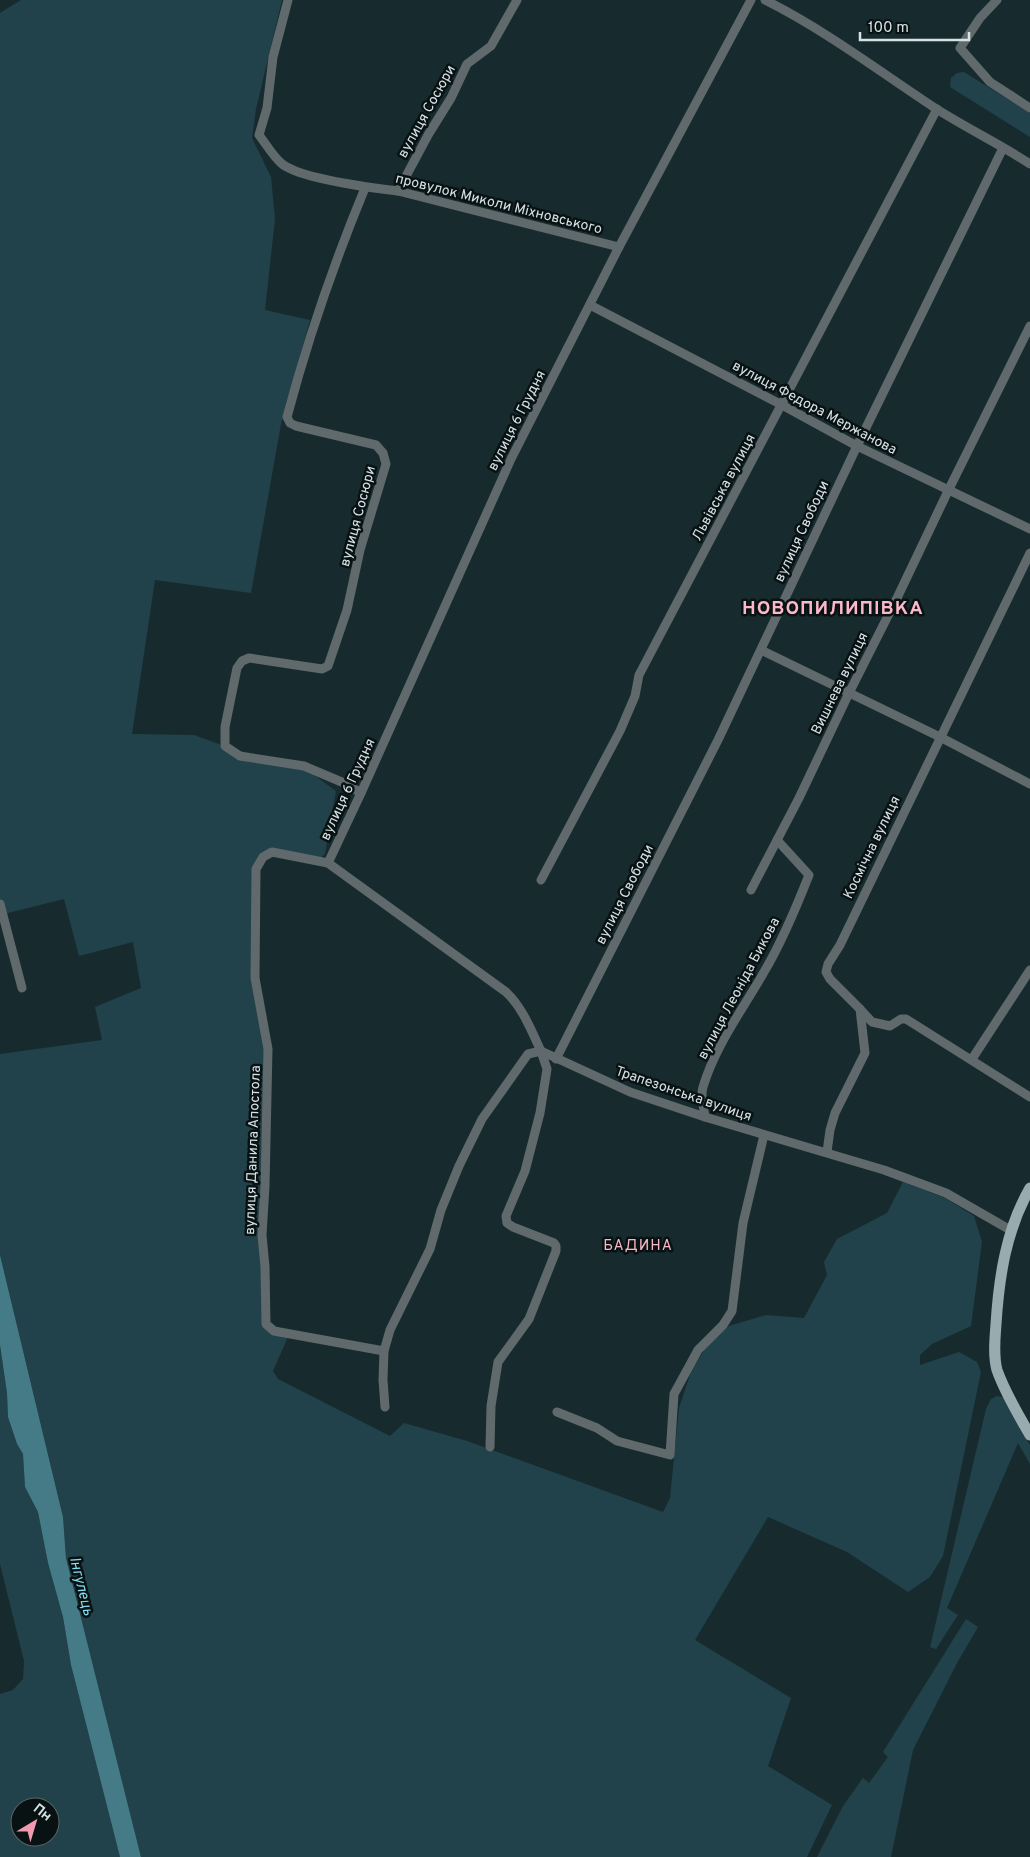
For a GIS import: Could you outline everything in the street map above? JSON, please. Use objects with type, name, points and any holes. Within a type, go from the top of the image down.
[{"type":"main road","points":[[1030,1188],[1022,1202],[1004,1255],[999,1283],[994,1351],[997,1369],[1014,1408],[1030,1435]]},
{"type":"street","name":"провулок Миколи Міхновського","points":[[288,0],[273,58],[266,108],[259,136],[281,163],[291,170],[365,188],[398,191],[619,247]]},
{"type":"street","name":"вулиця Сосюри","points":[[398,191],[467,64],[491,46],[517,0]]},
{"type":"street","name":"вулиця 6 Грудня","points":[[328,863],[511,459],[619,247],[751,0]]},
{"type":"street","points":[[765,0],[787,11],[855,53],[937,109],[1030,164]]},
{"type":"street","points":[[997,0],[980,18],[960,48],[990,82],[1030,108]]},
{"type":"street","name":"Львівська вулиця","points":[[541,880],[620,731],[635,696],[639,675],[937,109]]},
{"type":"street","name":"вулиця Свободи","points":[[556,1059],[718,740],[857,446],[1003,148]]},
{"type":"street","name":"вулиця Сосюри","points":[[361,793],[344,783],[304,766],[240,756],[225,746],[225,727],[237,668],[242,661],[249,658],[322,669],[328,666],[347,610],[360,550],[386,464],[384,453],[376,445],[296,426],[290,423],[286,417],[303,355],[341,246],[365,188]]},
{"type":"street","name":"вулиця Федора Мержанова","points":[[590,305],[782,404],[857,446],[1030,528]]},
{"type":"street","name":"Вишнева вулиця","points":[[751,890],[799,798],[1030,326]]},
{"type":"street","name":"Космічна вулиця","points":[[972,1059],[906,1019],[900,1019],[890,1026],[872,1022],[830,979],[826,972],[828,964],[840,945],[1030,553]]},
{"type":"street","points":[[761,650],[940,737],[1030,784]]},
{"type":"street","name":"вулиця Леоніда Бикова","points":[[705,1117],[702,1089],[715,1059],[766,970],[798,903],[809,875],[777,840]]},
{"type":"street","name":"вулиця Данила Апостола","points":[[328,863],[272,852],[263,857],[256,869],[255,978],[268,1049],[262,1235],[265,1267],[266,1324],[274,1331],[384,1351]]},
{"type":"street","points":[[328,863],[516,1000],[541,1051],[547,1069],[540,1112],[525,1171],[506,1216],[507,1223],[512,1227],[554,1243],[556,1246],[529,1319],[498,1362],[492,1406],[490,1447]]},
{"type":"street","points":[[0,904],[22,988]]},
{"type":"street","points":[[1030,970],[972,1059],[1030,1097]]},
{"type":"street","points":[[827,1152],[835,1113],[865,1053],[860,1010]]},
{"type":"street","points":[[385,1407],[383,1380],[384,1351],[390,1330],[430,1249],[441,1210],[459,1166],[482,1119],[528,1054],[541,1051]]},
{"type":"street","name":"Трапезонська вулиця","points":[[541,1051],[630,1092],[705,1117],[884,1170],[946,1193],[1012,1231]]},
{"type":"street","points":[[557,1412],[597,1428],[617,1441],[670,1455],[674,1394],[698,1350],[723,1325],[732,1310],[743,1223],[764,1135]]},
{"type":"shaded area","points":[[21,0],[282,0],[256,109],[252,138],[271,177],[275,219],[265,310],[310,320],[281,424],[251,593],[155,580],[132,734],[194,735],[219,744],[239,760],[307,770],[336,791],[325,854],[319,859],[273,849],[254,868],[251,976],[266,1049],[264,1324],[288,1337],[273,1371],[278,1379],[390,1436],[404,1423],[467,1441],[663,1512],[670,1498],[679,1408],[691,1372],[709,1342],[729,1326],[766,1315],[804,1318],[827,1275],[824,1262],[837,1239],[887,1213],[903,1182],[945,1198],[974,1216],[982,1242],[971,1326],[932,1344],[920,1355],[920,1365],[959,1352],[977,1362],[981,1372],[943,1556],[930,1577],[908,1592],[847,1552],[768,1517],[695,1640],[791,1698],[768,1766],[832,1805],[807,1857],[141,1857],[66,1558],[63,1517],[0,1255],[0,1054],[102,1040],[95,1007],[141,988],[133,942],[79,956],[64,899],[0,915],[0,13]]},
{"type":"shaded area","points":[[964,72],[1030,113],[1030,137],[950,87],[951,78],[957,73]]},
{"type":"shaded area","points":[[0,1255],[63,1517],[66,1558],[141,1857],[120,1857],[71,1665],[63,1617],[48,1563],[38,1512],[25,1487],[23,1454],[17,1444],[8,1417],[7,1393],[0,1345]]},
{"type":"shaded area","points":[[0,1345],[7,1393],[8,1417],[17,1444],[23,1454],[25,1487],[38,1512],[48,1563],[63,1617],[71,1665],[120,1857],[0,1857],[0,1694],[13,1690],[23,1679],[24,1661],[0,1564]]},
{"type":"shaded area","points":[[997,1396],[1003,1397],[1030,1445],[1030,1464],[1018,1443],[947,1608],[958,1615],[936,1649],[930,1647],[986,1409],[991,1399]]},
{"type":"shaded area","points":[[966,1619],[978,1627],[957,1663],[913,1750],[891,1857],[817,1857],[843,1806],[863,1778],[869,1783],[888,1757],[883,1752]]},
{"type":"district","name":"НОВОПИЛИПІВКА","points":[[833,607]]},
{"type":"district","name":"БАДИНА","points":[[638,1245]]},
{"type":"water label","name":"Інгулець","points":[[82,1586]]}]
